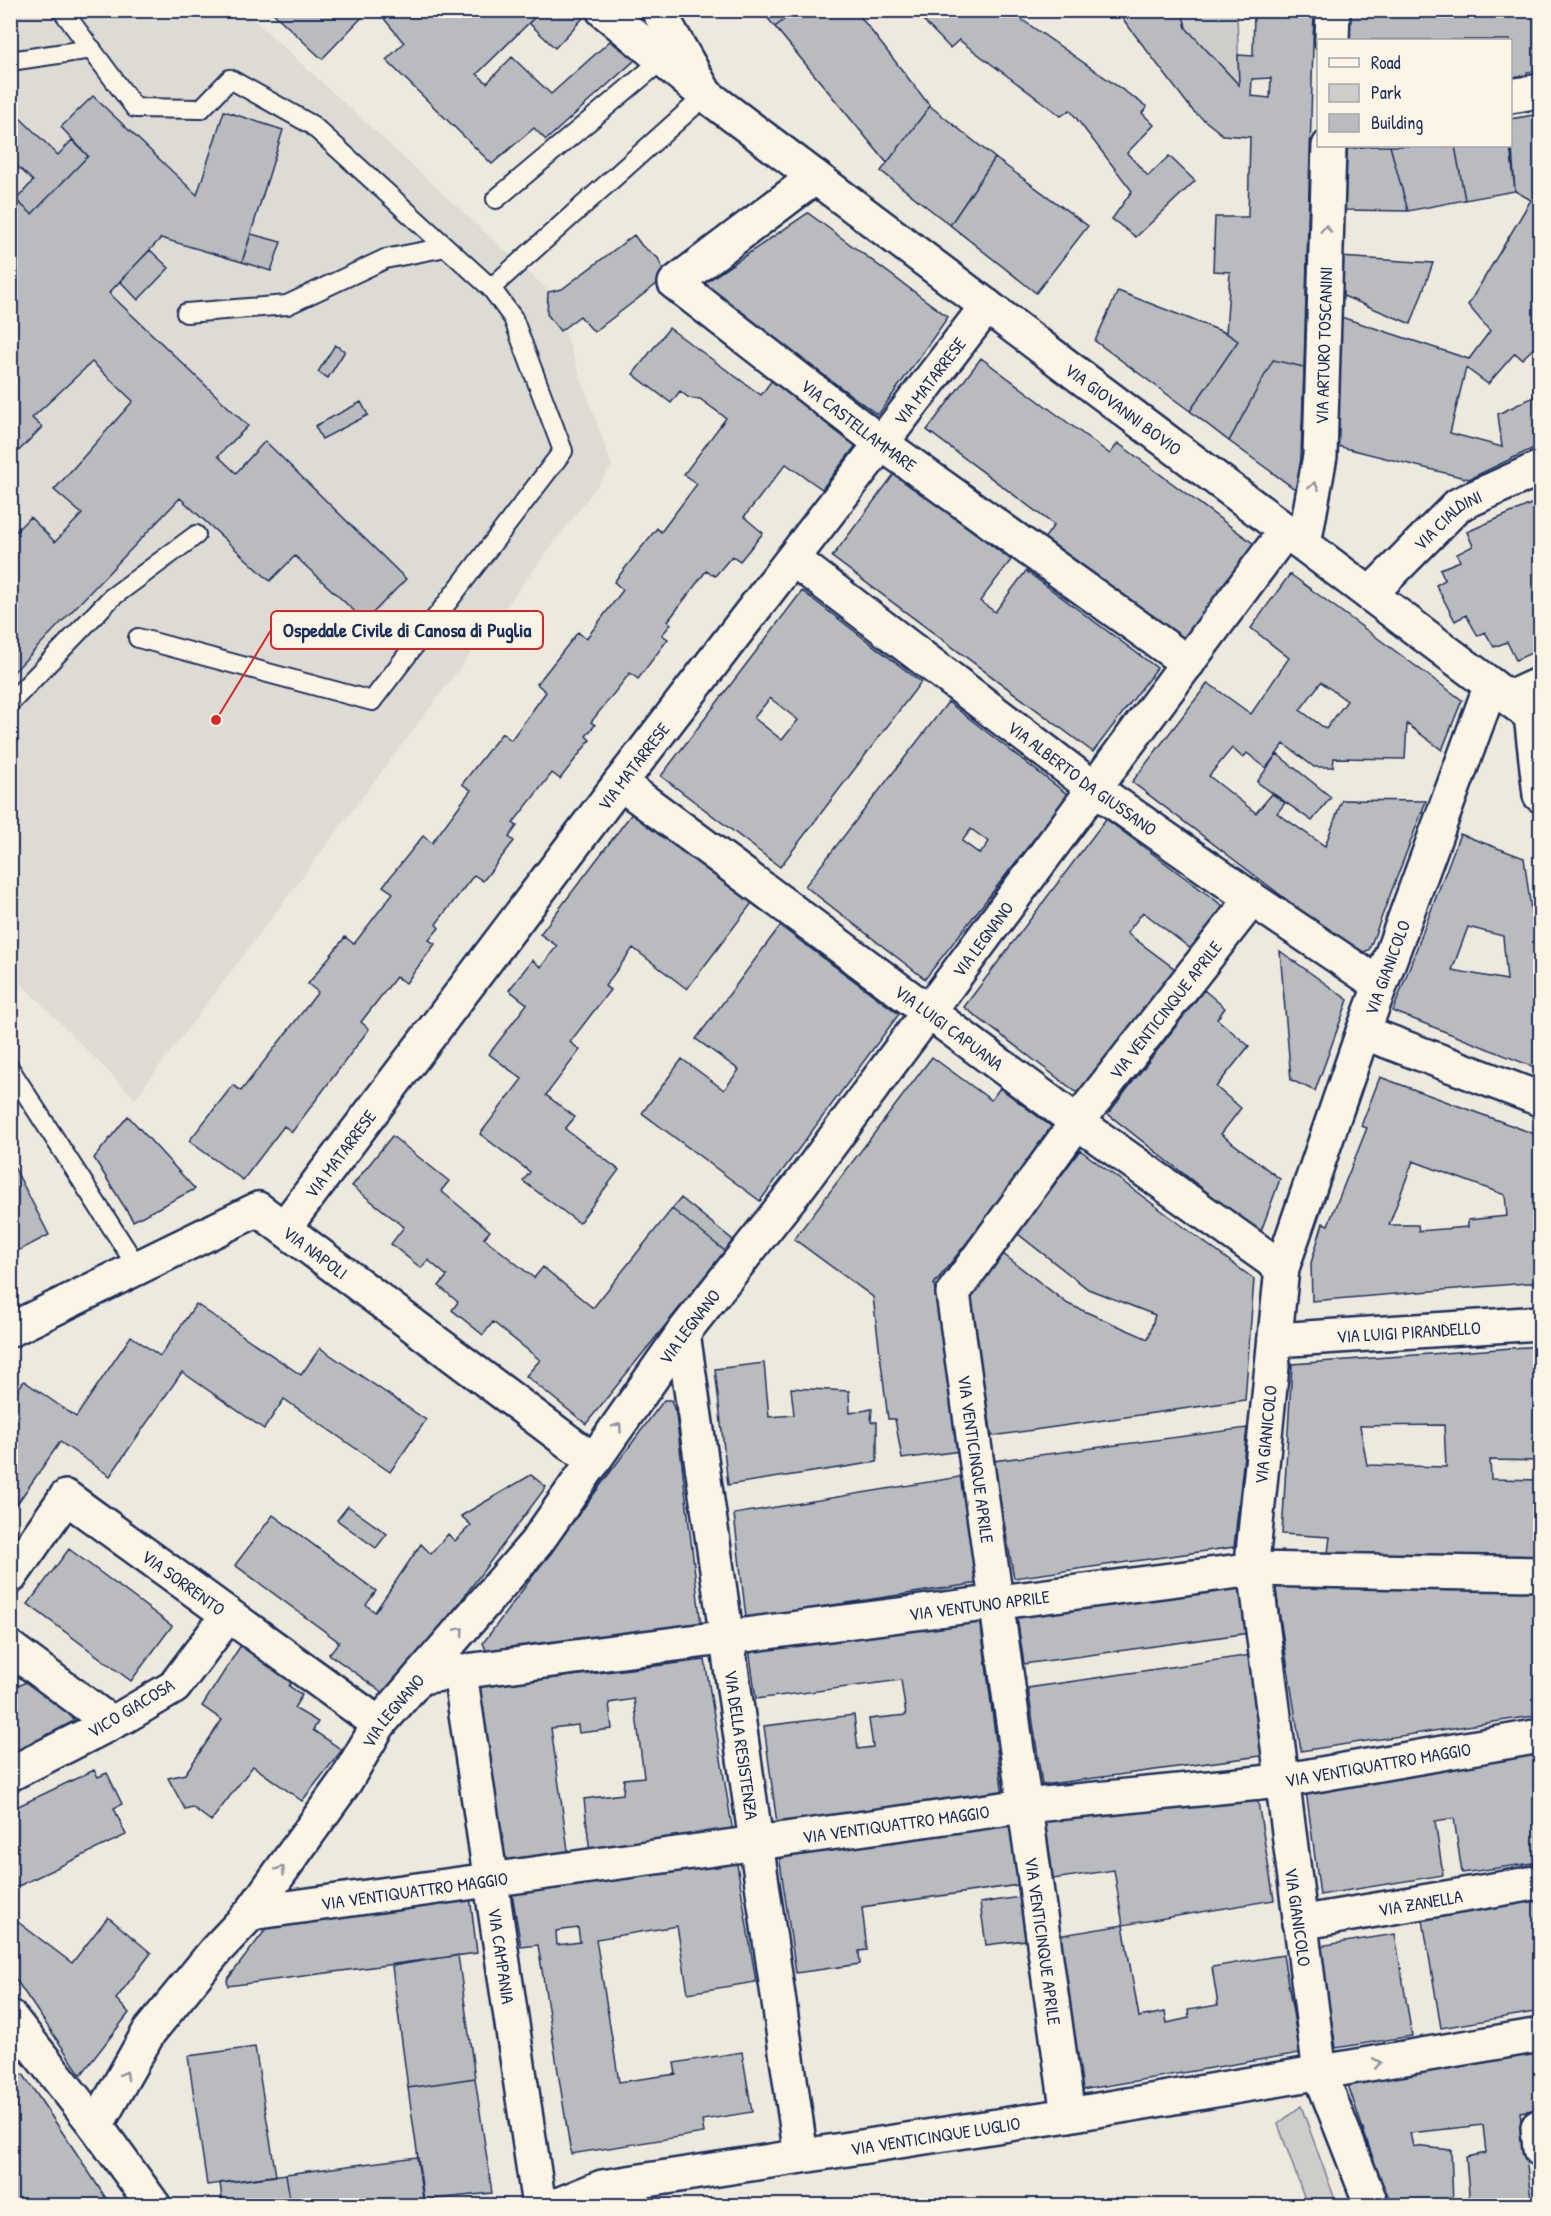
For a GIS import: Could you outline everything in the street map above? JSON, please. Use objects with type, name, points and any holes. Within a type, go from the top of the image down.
[{"type":"street","name":"VIA GIOVANNI BOVIO","points":[[603,10],[706,96],[1518,705]]},
{"type":"street","points":[[658,10],[706,96]]},
{"type":"street","points":[[1332,39],[1333,10]]},
{"type":"street","points":[[1512,96],[1540,91]]},
{"type":"street","name":"VIA ARTURO TOSCANINI","points":[[1295,537],[1320,456],[1329,147]]},
{"type":"street","name":"VIA CASTELLAMMARE","points":[[815,177],[675,283],[881,443],[1188,663]]},
{"type":"street","name":"VIA MATARRESE","points":[[284,1228],[620,783],[987,306]]},
{"type":"street","name":"VIA CIALDINI","points":[[1370,594],[1458,505],[1540,468]]},
{"type":"street","name":"VIA LEGNANO","points":[[96,2126],[149,2032],[216,1950],[250,1913],[345,1782],[380,1724],[536,1543],[683,1333],[800,1185],[1188,663],[1295,537]]},
{"type":"street","name":"VIA ALBERTO DA GIUSSANO","points":[[793,559],[1095,789],[1380,985]]},
{"type":"street","points":[[1540,684],[1518,705],[1540,795]]},
{"type":"street","name":"VIA GIANICOLO","points":[[1372,2205],[1320,2073],[1253,1553],[1282,1268],[1380,985],[1518,705]]},
{"type":"street","name":"VIA LUIGI CAPUANA","points":[[620,783],[1077,1122],[1282,1268]]},
{"type":"street","name":"VIA VENTICINQUE APRILE","points":[[1068,2115],[953,1293],[1077,1122],[1252,899]]},
{"type":"street","points":[[1363,1032],[1540,1099]]},
{"type":"street","name":"VIA NAPOLI","points":[[10,1330],[258,1209],[594,1461]]},
{"type":"street","name":"VIA LUIGI PIRANDELLO","points":[[1275,1340],[1540,1323]]},
{"type":"street","name":"VIA DELLA RESISTENZA","points":[[683,1333],[801,2157]]},
{"type":"street","name":"VIA SORRENTO","points":[[10,1577],[66,1497],[380,1724]]},
{"type":"street","name":"VIA VENTUNO APRILE","points":[[420,1677],[727,1640],[996,1601],[1255,1569],[1540,1574]]},
{"type":"street","name":"VICO GIACOSA","points":[[10,1774],[174,1688],[228,1615]]},
{"type":"street","points":[[10,1648],[111,1723]]},
{"type":"street","name":"VIA CAMPANIA","points":[[460,1673],[539,2205]]},
{"type":"street","name":"VIA VENTIQUATTRO MAGGIO","points":[[250,1913],[1024,1806],[1281,1781],[1540,1736]]},
{"type":"street","name":"VIA ZANELLA","points":[[1299,1923],[1540,1882]]},
{"type":"street","points":[[10,2017],[96,2126],[154,2205]]},
{"type":"street","name":"VIA VENTICINQUE LUGLIO","points":[[555,2205],[602,2187],[1068,2115],[1540,2036]]},
{"type":"lane","points":[[62,10],[135,108],[201,109],[230,79],[312,125],[491,288],[513,318],[563,451],[372,701],[138,638]]},
{"type":"lane","points":[[10,61],[92,49]]},
{"type":"lane","points":[[496,199],[662,60]]},
{"type":"lane","points":[[491,288],[706,96]]},
{"type":"lane","points":[[186,313],[287,305],[385,259],[446,247]]},
{"type":"lane","points":[[10,703],[111,598],[195,535]]},
{"type":"lane","points":[[10,1069],[138,1268]]},
{"type":"shaded area","points":[[10,11],[255,11],[252,18],[551,293],[612,466],[135,1099],[11,973]]},
{"type":"green space","points":[[1182,11],[1237,11],[1239,85],[1186,28]]},
{"type":"green space","points":[[1301,2106],[1337,2205],[1307,2205],[1278,2124]]},
{"type":"building","points":[[270,10],[369,10],[322,59]]},
{"type":"building","points":[[377,10],[542,10],[477,74],[487,83],[512,57],[551,94],[610,41],[635,60],[546,140],[534,128],[492,164],[386,60],[404,43]]},
{"type":"building","points":[[542,10],[574,10],[583,18],[555,48],[529,23]]},
{"type":"building","points":[[761,10],[796,10],[775,27]]},
{"type":"building","points":[[796,10],[855,10],[930,106],[887,163],[775,27]]},
{"type":"building","points":[[918,10],[1008,10],[1147,107],[1142,113],[1154,125],[1127,153],[1148,176],[1169,156],[1195,181],[1136,237],[1112,219],[1132,191],[1070,110],[1061,116],[959,40],[950,48],[916,13]]},
{"type":"building","points":[[1116,10],[1182,10],[1186,28],[1239,85],[1238,55],[1253,56],[1254,10],[1314,10],[1304,367],[1273,360],[1229,441],[1190,411],[1238,341],[1226,333],[1230,272],[1213,271],[1215,217],[1248,217],[1250,137],[1223,135],[1193,111]],"holes":[[[1271,78],[1270,98],[1251,96],[1252,79]]]},
{"type":"building","points":[[1350,10],[1404,10],[1404,13],[1540,10],[1540,70],[1527,72],[1529,81],[1512,84],[1512,39],[1349,39]]},
{"type":"building","points":[[93,96],[197,195],[224,111],[283,130],[242,262],[161,238],[109,293],[248,426],[218,456],[236,473],[265,441],[406,579],[365,621],[295,556],[270,581],[180,498],[10,676],[10,537],[30,517],[55,542],[82,514],[54,490],[133,401],[92,362],[32,418],[42,427],[10,460],[10,195],[32,214],[88,156],[61,127]]},
{"type":"building","points":[[930,106],[995,158],[950,225],[881,171]]},
{"type":"building","points":[[1540,114],[1540,342],[1522,359],[1515,353],[1488,384],[1466,368],[1450,433],[1502,447],[1498,414],[1540,394],[1540,445],[1469,479],[1333,445],[1335,315],[1469,359],[1490,331],[1468,305],[1531,200],[1515,191],[1512,119]]},
{"type":"building","points":[[20,118],[58,155],[72,140],[88,156],[32,214],[16,200],[33,181],[10,159],[10,127]]},
{"type":"building","points":[[1390,147],[1408,211],[1345,210],[1347,149]]},
{"type":"building","points":[[1390,147],[1455,147],[1465,200],[1408,211]]},
{"type":"building","points":[[1455,147],[1510,147],[1515,191],[1465,200]]},
{"type":"building","points":[[995,158],[1088,226],[1036,293],[950,225]]},
{"type":"building","points":[[808,213],[948,317],[878,415],[702,285]]},
{"type":"building","points":[[251,234],[281,242],[271,271],[242,262]]},
{"type":"building","points":[[634,235],[642,246],[658,258],[666,277],[594,332],[580,316],[560,331],[547,314],[548,292],[562,289]]},
{"type":"building","points":[[150,250],[169,268],[138,300],[120,281]]},
{"type":"building","points":[[1339,257],[1433,263],[1411,324],[1336,293]]},
{"type":"building","points":[[1118,291],[1226,333],[1238,341],[1190,411],[1095,341]]},
{"type":"building","points":[[669,328],[761,395],[772,380],[857,444],[822,489],[786,464],[744,517],[763,533],[740,561],[732,556],[715,576],[706,571],[668,621],[671,624],[662,635],[668,639],[638,679],[630,673],[591,722],[595,725],[586,736],[590,740],[560,779],[552,773],[513,823],[517,826],[509,837],[514,841],[483,881],[474,875],[436,924],[439,928],[429,940],[435,944],[406,983],[396,977],[361,1022],[369,1029],[292,1132],[284,1126],[243,1180],[189,1141],[233,1085],[241,1091],[318,992],[308,984],[345,937],[354,944],[393,893],[383,886],[423,836],[432,843],[471,790],[462,784],[502,733],[511,740],[546,692],[537,684],[578,632],[586,639],[623,590],[614,582],[657,528],[661,532],[697,484],[684,474],[726,418],[700,399],[689,398],[680,391],[671,403],[633,374]]},
{"type":"building","points":[[335,345],[345,351],[328,378],[318,372]]},
{"type":"building","points":[[981,358],[1110,454],[1118,443],[1254,544],[1182,642],[1044,539],[1054,525],[927,430]]},
{"type":"building","points":[[1273,360],[1304,367],[1300,486],[1295,489],[1229,441]]},
{"type":"building","points":[[361,402],[368,415],[322,439],[315,426]]},
{"type":"building","points":[[895,473],[1011,560],[980,601],[995,612],[1026,571],[1157,668],[1093,752],[832,557]]},
{"type":"building","points":[[1540,500],[1540,649],[1516,660],[1507,642],[1494,647],[1485,632],[1478,636],[1466,615],[1455,621],[1436,585],[1445,580],[1440,569],[1460,561],[1457,554],[1473,546],[1467,532]]},
{"type":"building","points":[[1290,574],[1462,700],[1442,750],[1407,724],[1405,759],[1334,758],[1333,767],[1314,767],[1284,744],[1266,768],[1247,753],[1243,758],[1232,748],[1209,776],[1256,813],[1272,794],[1285,803],[1277,813],[1325,846],[1342,800],[1426,801],[1369,950],[1358,954],[1132,782],[1208,683],[1251,714],[1289,658],[1251,628]],"holes":[[[1321,682],[1347,701],[1326,729],[1300,710]]]},
{"type":"building","points":[[802,591],[921,682],[780,867],[661,776]],"holes":[[[770,698],[798,720],[782,740],[754,718]]]},
{"type":"building","points":[[948,702],[1068,795],[925,979],[805,886]],"holes":[[[971,829],[989,842],[980,854],[962,841]]]},
{"type":"building","points":[[1277,754],[1331,797],[1312,821],[1257,782]]},
{"type":"building","points":[[633,812],[752,903],[687,989],[633,948],[605,986],[610,990],[570,1042],[580,1050],[546,1095],[575,1117],[565,1129],[619,1170],[579,1223],[523,1181],[530,1172],[480,1134],[522,1079],[489,1054],[527,1004],[509,990],[532,960],[541,967],[557,946],[540,934]]},
{"type":"building","points":[[1106,819],[1223,906],[1191,949],[1143,912],[1127,933],[1175,969],[1080,1095],[964,1007]]},
{"type":"building","points":[[1460,834],[1524,858],[1540,976],[1540,1064],[1536,1068],[1393,1011]],"holes":[[[1468,927],[1503,936],[1507,980],[1452,970]]]},
{"type":"building","points":[[780,926],[899,1014],[760,1201],[642,1113],[682,1059],[724,1090],[739,1070],[696,1039]]},
{"type":"building","points":[[1280,951],[1348,1000],[1315,1091],[1291,1080]]},
{"type":"building","points":[[1204,990],[1225,1008],[1217,1019],[1249,1046],[1216,1087],[1241,1108],[1221,1134],[1280,1179],[1260,1234],[1108,1114]]},
{"type":"building","points":[[932,1057],[991,1100],[1000,1088],[1056,1130],[934,1284],[960,1451],[902,1459],[895,1419],[888,1419],[873,1297],[794,1239]]},
{"type":"building","points":[[1380,1077],[1540,1136],[1540,1193],[1536,1205],[1537,1215],[1540,1214],[1540,1282],[1312,1301],[1311,1263],[1323,1223],[1328,1225],[1367,1128],[1361,1126]],"holes":[[[1413,1161],[1505,1195],[1507,1216],[1468,1220],[1468,1227],[1419,1231],[1418,1225],[1389,1225]]]},
{"type":"building","points":[[128,1116],[195,1189],[133,1221],[94,1158]]},
{"type":"building","points":[[392,1136],[449,1181],[441,1191],[490,1231],[484,1238],[534,1278],[543,1267],[593,1308],[672,1209],[725,1251],[586,1424],[526,1376],[540,1360],[493,1322],[483,1335],[452,1310],[458,1302],[439,1286],[447,1276],[428,1260],[421,1268],[391,1244],[404,1227],[352,1186]]},
{"type":"building","points":[[1080,1150],[1254,1279],[1245,1400],[992,1436],[969,1298],[1003,1254],[1068,1304],[1148,1339],[1155,1315],[1088,1289],[1018,1234]]},
{"type":"building","points":[[10,1159],[49,1235],[10,1255]]},
{"type":"building","points":[[1540,1193],[1540,1214],[1537,1215],[1536,1205]]},
{"type":"building","points":[[681,1198],[733,1240],[725,1251],[672,1209]]},
{"type":"building","points":[[196,1304],[301,1375],[320,1348],[426,1420],[390,1472],[284,1399],[264,1429],[182,1372],[110,1476],[60,1442],[10,1514],[10,1401],[24,1381],[76,1417],[131,1336],[160,1356]]},
{"type":"building","points":[[1540,1346],[1540,1461],[1490,1460],[1491,1479],[1540,1480],[1540,1556],[1328,1553],[1330,1537],[1282,1534],[1292,1364]],"holes":[[[1444,1425],[1446,1467],[1367,1465],[1360,1426]]]},
{"type":"building","points":[[764,1363],[769,1417],[794,1415],[791,1388],[849,1391],[850,1413],[872,1409],[871,1422],[877,1422],[877,1462],[728,1485],[715,1369]]},
{"type":"building","points":[[664,1400],[671,1400],[676,1414],[701,1625],[488,1655],[483,1643]]},
{"type":"building","points":[[1247,1428],[1234,1547],[1014,1578],[993,1461]]},
{"type":"building","points":[[531,1475],[546,1487],[389,1697],[329,1654],[339,1642],[235,1565],[273,1515],[376,1591],[366,1605],[375,1612],[421,1544],[431,1554],[448,1534],[455,1541],[471,1525],[461,1516]]},
{"type":"building","points":[[965,1476],[979,1583],[746,1618],[734,1514]]},
{"type":"building","points":[[348,1506],[387,1534],[376,1548],[337,1520]]},
{"type":"building","points":[[69,1549],[172,1626],[131,1681],[28,1604]]},
{"type":"building","points":[[1241,1579],[1249,1633],[1024,1664],[1016,1610]]},
{"type":"building","points":[[1275,1586],[1540,1589],[1540,1715],[1301,1751]]},
{"type":"building","points":[[980,1619],[1003,1795],[777,1824],[764,1726],[854,1715],[858,1749],[873,1747],[869,1719],[906,1715],[901,1680],[756,1699],[749,1649]]},
{"type":"building","points":[[241,1645],[293,1680],[289,1686],[302,1695],[294,1708],[318,1722],[313,1730],[342,1750],[302,1801],[253,1766],[211,1821],[192,1807],[185,1809],[168,1778],[185,1774],[222,1720],[202,1706]]},
{"type":"building","points":[[1251,1655],[1268,1755],[1042,1785],[1028,1688]]},
{"type":"building","points":[[705,1660],[733,1833],[590,1853],[584,1799],[623,1794],[624,1779],[644,1777],[634,1699],[609,1703],[612,1729],[579,1733],[578,1725],[551,1728],[569,1857],[504,1866],[480,1687]]},
{"type":"building","points":[[26,1682],[67,1711],[74,1721],[10,1755],[10,1690]]},
{"type":"building","points":[[1540,1749],[1540,1862],[1462,1873],[1454,1818],[1435,1821],[1443,1875],[1320,1895],[1305,1783]]},
{"type":"building","points":[[94,1770],[98,1777],[107,1773],[122,1804],[114,1808],[126,1835],[10,1890],[10,1810]]},
{"type":"building","points":[[1256,1790],[1274,1900],[1123,1925],[1114,1870],[1053,1879],[1045,1821]]},
{"type":"building","points":[[1009,1823],[1018,1885],[862,1907],[867,1950],[859,1951],[860,1964],[796,1973],[779,1855]]},
{"type":"building","points":[[736,1858],[756,1982],[688,1993],[677,1926],[596,1939],[619,2082],[676,2074],[674,2063],[742,2052],[752,2112],[702,2120],[704,2133],[571,2154],[538,1945],[521,1947],[512,1893]],"holes":[[[578,1928],[580,1942],[557,1945],[556,1931]]]},
{"type":"building","points":[[470,1896],[477,1953],[228,1986],[227,1980],[270,1924]]},
{"type":"building","points":[[1540,1896],[1540,2011],[1441,2028],[1422,1914]]},
{"type":"building","points":[[1020,1897],[1026,1940],[986,1945],[980,1903]]},
{"type":"building","points":[[10,1916],[72,1963],[108,1917],[151,1953],[116,1999],[129,2013],[81,2075],[10,1971]]},
{"type":"building","points":[[1123,1925],[1139,2017],[1165,2012],[1167,2023],[1189,2018],[1188,2010],[1218,2005],[1212,1967],[1283,1955],[1300,2053],[1082,2090],[1056,1936]]},
{"type":"building","points":[[1395,1934],[1412,2036],[1336,2048],[1319,1946]]},
{"type":"building","points":[[458,1955],[475,2078],[408,2088],[392,1966]]},
{"type":"building","points":[[1540,2046],[1540,2109],[1520,2112],[1532,2206],[1470,2206],[1466,2157],[1486,2153],[1483,2125],[1410,2133],[1413,2146],[1451,2150],[1453,2205],[1460,2206],[1389,2206],[1345,2076]]},
{"type":"building","points":[[255,2047],[276,2176],[207,2185],[188,2056]]},
{"type":"building","points":[[23,2074],[111,2206],[10,2206],[10,2083]]},
{"type":"building","points":[[475,2078],[492,2193],[424,2200],[408,2088]]},
{"type":"building","points":[[417,2157],[424,2206],[291,2206],[286,2174]]},
{"type":"building","points":[[286,2174],[291,2206],[223,2206],[220,2183]]},
{"type":"place","name":"Ospedale Civile di Canosa di Puglia","points":[[216,720]]}]
